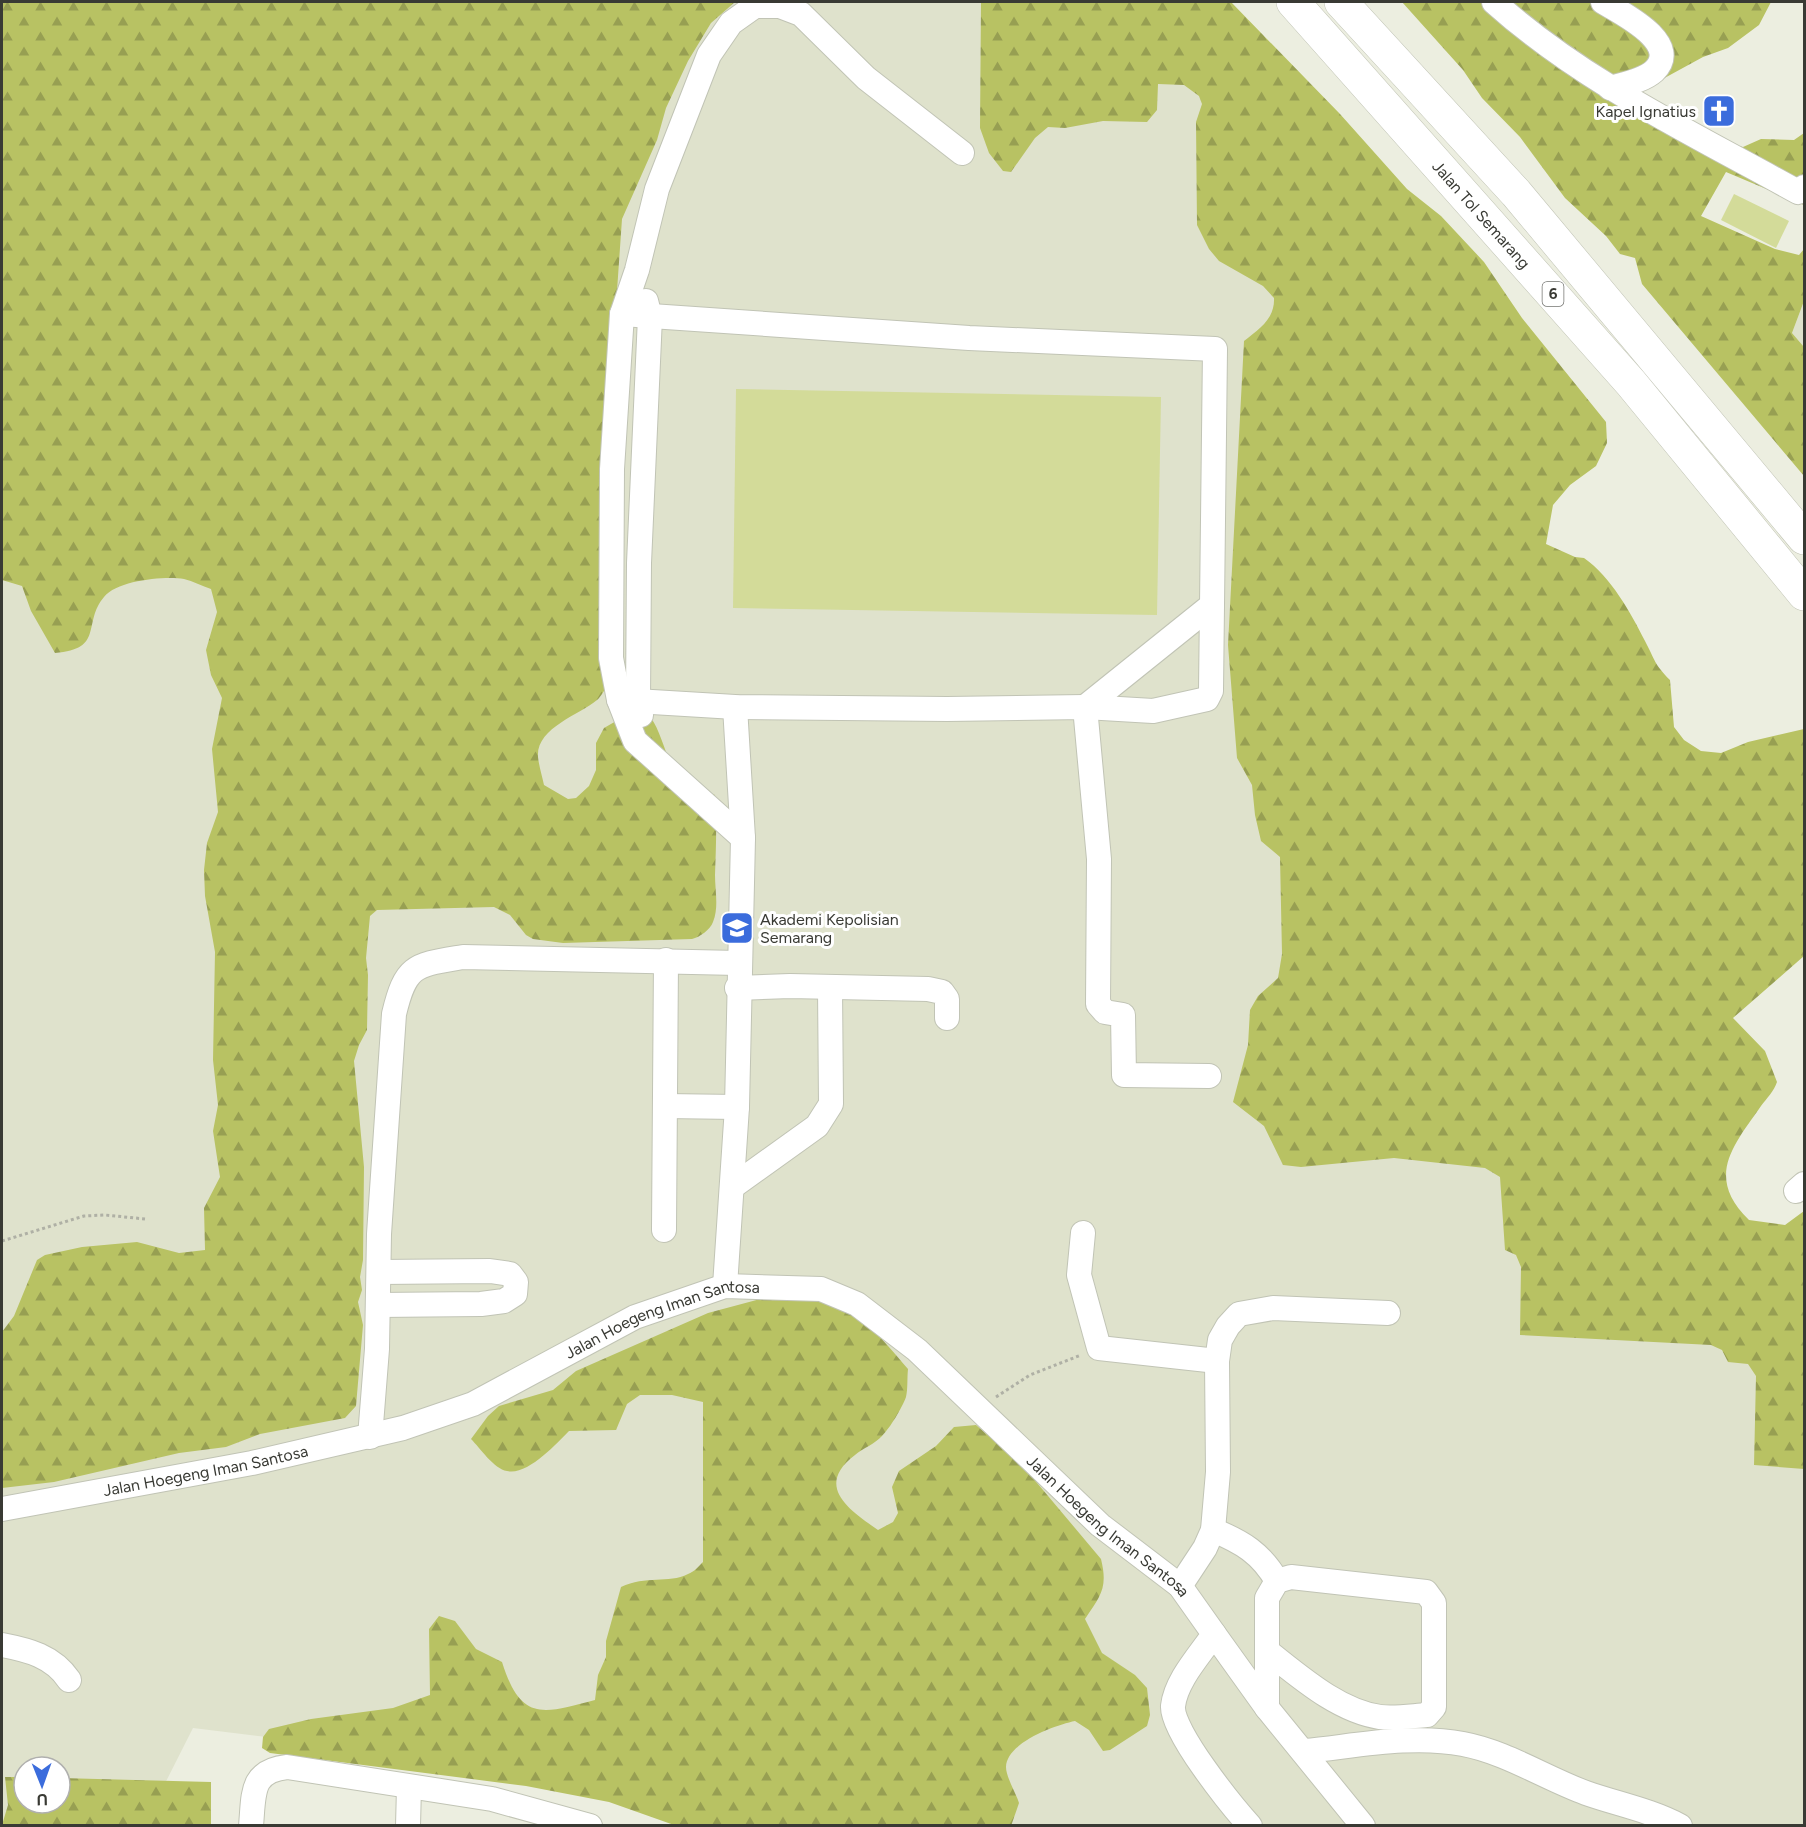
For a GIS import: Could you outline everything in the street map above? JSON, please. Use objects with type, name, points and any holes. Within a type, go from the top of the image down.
[{"type":"highway","name":"Jalan Tol Semarang","points":[[1293,2],[1631,383],[1804,594]]},
{"type":"highway","name":"6","points":[[1341,2],[1516,193],[1804,538]]},
{"type":"street","points":[[1494,2],[1517,22],[1610,88],[1798,192],[1804,187]]},
{"type":"street","points":[[1603,2],[1649,31],[1659,43],[1662,54],[1654,70],[1641,79],[1610,88]]},
{"type":"street","points":[[743,838],[650,756],[611,658],[612,481],[622,314],[637,270],[657,189],[709,55],[731,23],[755,6],[780,6],[801,14],[866,78],[962,153]]},
{"type":"street","points":[[629,700],[639,563],[650,317],[637,270]]},
{"type":"street","points":[[622,314],[969,338],[1215,349],[1211,691],[1207,699],[1153,711],[1085,707],[935,709],[735,707],[629,700]]},
{"type":"street","points":[[1085,707],[1212,604]]},
{"type":"street","points":[[725,1286],[737,1107],[738,963],[743,838],[735,707]]},
{"type":"street","points":[[1085,707],[1099,859],[1098,1004],[1105,1012],[1124,1015],[1124,1076],[1209,1076]]},
{"type":"street","points":[[370,1437],[394,1014],[402,983],[421,964],[463,957],[738,963]]},
{"type":"street","points":[[664,1230],[666,960]]},
{"type":"street","points":[[732,1187],[817,1126],[831,1104],[830,987]]},
{"type":"street","points":[[738,988],[928,989],[942,992],[947,999],[947,1018]]},
{"type":"street","points":[[665,1106],[737,1107]]},
{"type":"street","points":[[1083,1233],[1079,1275],[1100,1348],[1217,1361]]},
{"type":"street","points":[[378,1305],[481,1304],[504,1301],[515,1294],[516,1282],[510,1274],[490,1271],[379,1272]]},
{"type":"street","name":"Jalan Hoegeng Iman Santosa","points":[[2,1509],[252,1463],[370,1437],[473,1404],[635,1317],[725,1286],[821,1289],[857,1304],[917,1350],[980,1408],[1100,1526],[1180,1586],[1267,1708],[1305,1751],[1363,1826]]},
{"type":"street","points":[[1180,1586],[1205,1548],[1213,1530],[1218,1472],[1217,1361],[1220,1340],[1239,1314],[1273,1308],[1388,1312]]},
{"type":"street","points":[[1213,1530],[1240,1541],[1257,1552],[1277,1581]]},
{"type":"street","points":[[1267,1651],[1313,1686],[1356,1710],[1379,1717],[1427,1715],[1434,1707],[1434,1602],[1426,1592],[1291,1577],[1277,1581],[1267,1598],[1267,1651],[1267,1708]]},
{"type":"street","points":[[1214,1634],[1181,1684],[1173,1707],[1175,1724],[1191,1750],[1250,1826]]},
{"type":"street","points":[[2,1645],[27,1650],[49,1660],[69,1680]]},
{"type":"street","points":[[1305,1751],[1422,1739],[1464,1744],[1513,1761],[1587,1793],[1637,1808],[1680,1826]]},
{"type":"street","points":[[251,1826],[254,1790],[262,1774],[273,1768],[287,1767],[492,1799],[575,1823]]},
{"type":"street","points":[[408,1826],[409,1787]]},
{"type":"path","points":[[2,1241],[84,1216],[105,1215],[145,1219]]},
{"type":"path","points":[[980,1408],[1030,1375],[1100,1348]]},
{"type":"shaded area","name":"Akademi Kepolisian Semarang","points":[[2,2],[1216,2],[1367,416],[1804,1382],[1804,1825],[705,1825],[618,1780],[193,1728],[144,1825],[2,1826]]},
{"type":"shaded area","points":[[1804,301],[1804,347],[1792,333]]},
{"type":"green space","points":[[2,2],[735,2],[711,23],[688,61],[666,108],[657,140],[622,219],[617,291],[618,345],[608,685],[597,700],[551,730],[539,747],[538,757],[544,785],[568,799],[576,798],[589,786],[596,770],[596,743],[604,728],[630,713],[651,718],[678,776],[715,795],[716,905],[712,925],[704,933],[692,939],[563,943],[533,939],[526,935],[510,915],[494,907],[377,910],[370,916],[366,958],[367,1030],[354,1061],[364,1167],[363,1260],[360,1277],[362,1290],[358,1302],[363,1325],[356,1406],[345,1418],[260,1434],[226,1447],[179,1453],[54,1482],[2,1488],[2,1332],[14,1316],[37,1260],[45,1255],[82,1247],[137,1242],[179,1253],[205,1250],[204,1208],[220,1177],[213,1131],[218,1105],[213,1060],[215,952],[205,896],[204,870],[207,843],[218,812],[212,749],[222,698],[211,675],[206,650],[217,612],[211,589],[176,578],[142,580],[120,587],[104,597],[94,616],[87,640],[71,651],[55,653],[31,611],[22,586],[2,580]]},
{"type":"green space","points":[[981,2],[1231,2],[1340,114],[1407,189],[1441,216],[1484,262],[1522,318],[1606,422],[1607,443],[1596,466],[1570,485],[1553,505],[1546,544],[1575,557],[1584,558],[1603,575],[1619,596],[1655,662],[1670,680],[1674,727],[1684,740],[1701,751],[1721,753],[1748,742],[1804,729],[1804,956],[1733,1018],[1765,1051],[1777,1082],[1733,1148],[1726,1176],[1728,1190],[1749,1220],[1785,1225],[1804,1211],[1804,1469],[1754,1465],[1756,1376],[1748,1364],[1728,1362],[1722,1350],[1711,1345],[1520,1335],[1521,1267],[1516,1255],[1505,1250],[1500,1177],[1485,1168],[1394,1158],[1301,1167],[1283,1165],[1264,1126],[1233,1102],[1248,1045],[1250,1010],[1258,996],[1278,978],[1282,954],[1280,857],[1261,841],[1252,785],[1237,758],[1228,645],[1244,341],[1269,318],[1274,298],[1263,286],[1219,261],[1209,249],[1197,225],[1196,122],[1202,104],[1199,96],[1184,85],[1158,84],[1157,110],[1147,122],[1103,121],[1065,128],[1048,127],[1035,138],[1011,172],[1003,171],[989,153],[980,128]]},
{"type":"green space","points":[[1402,2],[1771,2],[1759,25],[1728,48],[1703,57],[1637,93],[1703,138],[1743,147],[1761,139],[1794,140],[1804,133],[1804,205],[1726,172],[1701,216],[1775,249],[1799,255],[1804,249],[1804,301],[1792,333],[1804,347],[1804,476],[1642,284],[1635,258],[1620,254],[1606,236],[1565,198],[1520,137],[1482,98],[1463,70]]},
{"type":"green space","points":[[1734,194],[1789,221],[1776,248],[1721,220]]},
{"type":"green space","points":[[736,389],[1161,397],[1157,615],[733,608]]},
{"type":"green space","points":[[775,1295],[808,1295],[838,1305],[864,1323],[908,1369],[906,1397],[892,1423],[879,1439],[843,1466],[837,1477],[840,1497],[847,1506],[878,1530],[893,1522],[898,1513],[892,1487],[899,1471],[936,1446],[954,1427],[976,1425],[1022,1465],[1101,1559],[1104,1577],[1102,1591],[1085,1619],[1102,1653],[1135,1675],[1147,1688],[1150,1715],[1147,1726],[1110,1750],[1103,1751],[1089,1730],[1075,1721],[1056,1726],[1023,1743],[1008,1758],[1006,1767],[1019,1803],[1011,1826],[674,1825],[609,1802],[526,1786],[270,1753],[262,1748],[263,1737],[269,1729],[311,1719],[393,1708],[430,1695],[429,1629],[439,1616],[455,1621],[476,1649],[502,1662],[517,1695],[526,1704],[536,1709],[547,1710],[595,1700],[598,1675],[606,1657],[606,1641],[621,1587],[639,1581],[680,1577],[692,1572],[703,1562],[703,1402],[672,1395],[640,1395],[627,1404],[616,1430],[569,1431],[541,1458],[515,1471],[507,1471],[497,1466],[471,1439],[488,1416],[499,1406],[553,1390],[576,1371],[708,1313]]},
{"type":"green space","points":[[5,1777],[12,1777],[12,1815],[72,1815],[72,1778],[211,1782],[211,1825],[2,1825],[8,1805]]},
{"type":"place","name":"Kapel Ignatius","points":[[1719,111]]},
{"type":"place","name":"Akademi Kepolisian Semarang","points":[[737,928]]}]
